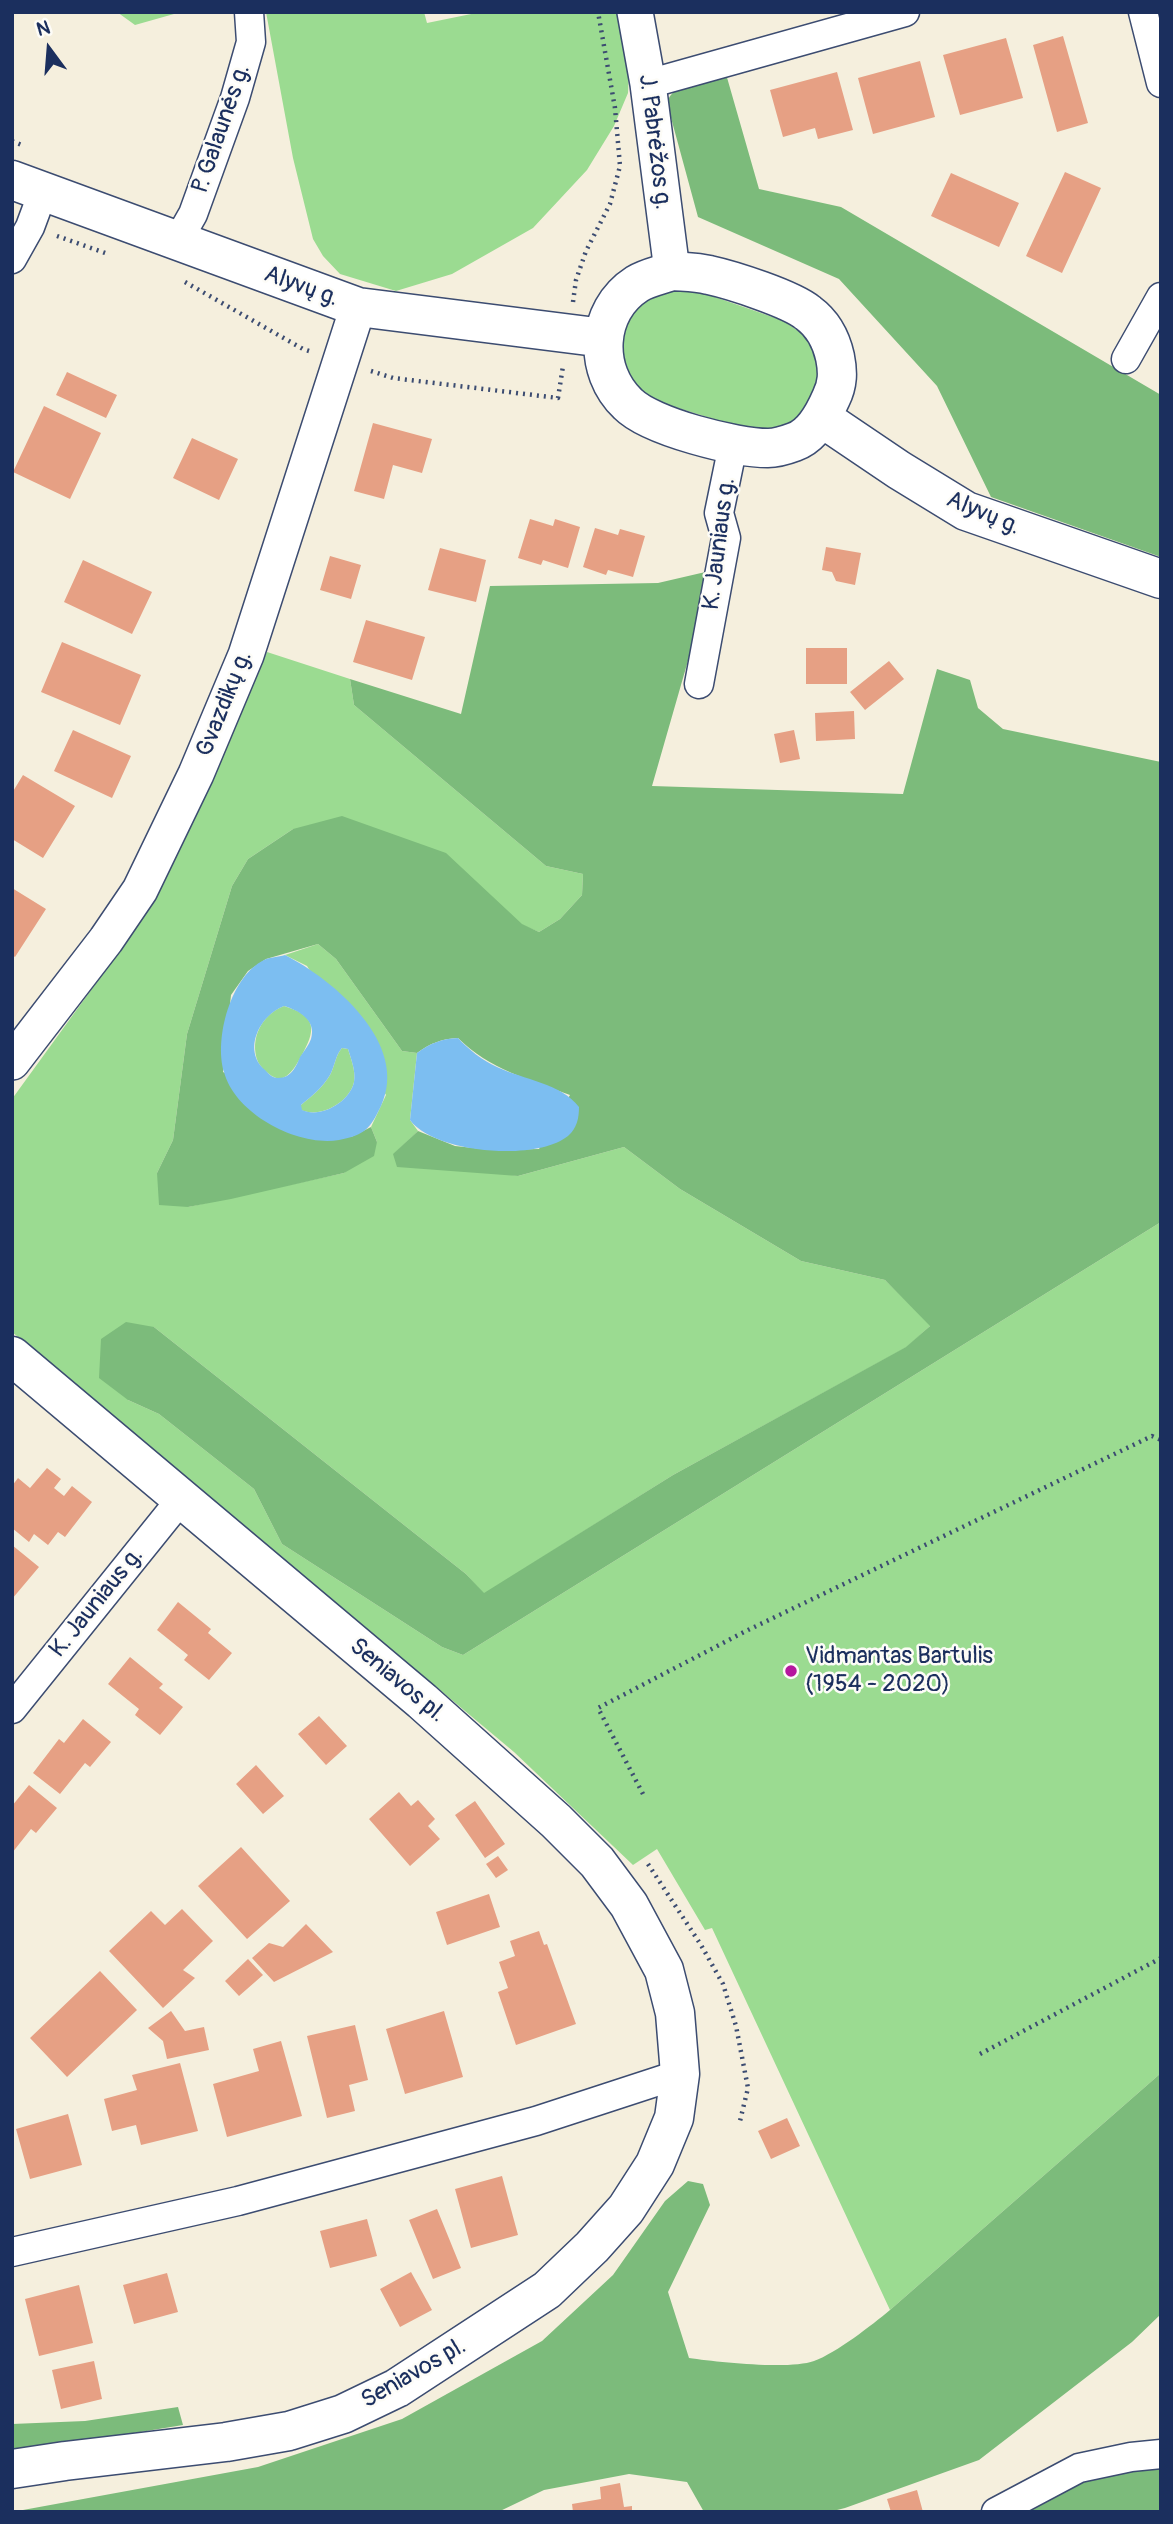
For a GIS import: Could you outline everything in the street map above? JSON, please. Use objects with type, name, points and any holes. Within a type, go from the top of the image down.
[{"type":"main road","name":"Alyvų g.","points":[[28,186],[358,307],[604,338]]},
{"type":"main road","points":[[672,271],[708,275],[787,300],[808,312],[827,336],[836,364],[838,382],[822,418],[798,441],[772,449],[733,445],[652,419],[628,405],[608,379],[604,338],[608,316],[617,302],[637,284],[672,271]]},
{"type":"main road","name":"Alyvų g.","points":[[822,418],[899,470],[967,511],[1161,579]]},
{"type":"main road","name":"Seniavos pl.","points":[[12,1356],[422,1701],[556,1821],[597,1862],[629,1905],[664,1970],[675,2013],[680,2074],[674,2118],[655,2164],[626,2209],[592,2247],[547,2290],[397,2388],[342,2414],[289,2431],[226,2442],[12,2469]]},
{"type":"street","name":"P. Galaunės g.","points":[[177,242],[194,214],[234,99],[251,42],[249,12]]},
{"type":"street","name":"J. Pabrėžos g.","points":[[635,12],[648,84],[672,271]]},
{"type":"street","points":[[648,84],[905,12]]},
{"type":"street","points":[[1143,12],[1161,83]]},
{"type":"street","points":[[12,259],[30,227],[28,186]]},
{"type":"street","points":[[1126,359],[1161,297]]},
{"type":"street","name":"Gvazdikų g.","points":[[12,1062],[106,940],[140,890],[196,774],[246,656],[358,307]]},
{"type":"street","name":"K. Jauniaus g.","points":[[699,684],[726,538],[719,513],[733,445]]},
{"type":"street","name":"K. Jauniaus g.","points":[[12,1709],[182,1498]]},
{"type":"street","points":[[12,2252],[238,2201],[536,2121],[680,2074]]},
{"type":"street","points":[[996,2512],[1079,2468],[1131,2456],[1161,2454]]},
{"type":"path","points":[[598,12],[606,51]]},
{"type":"path","points":[[643,1794],[598,1708],[748,1630],[1152,1436],[1161,1440]]},
{"type":"path","points":[[648,1864],[723,1984],[736,2026],[748,2088],[740,2120]]},
{"type":"path","points":[[980,2054],[1161,1958]]},
{"type":"green space","points":[[117,12],[181,12],[135,25]]},
{"type":"green space","points":[[266,12],[424,12],[427,23],[481,12],[618,12],[629,68],[628,93],[614,126],[587,170],[533,228],[452,274],[396,291],[340,274],[323,256],[313,239],[293,158]]},
{"type":"green space","points":[[726,74],[759,189],[841,207],[1161,395],[1161,557],[991,497],[937,386],[839,279],[698,217],[667,103],[670,96],[683,86]]},
{"type":"green space","points":[[672,288],[689,288],[784,321],[804,335],[815,352],[820,372],[812,403],[790,425],[755,432],[659,402],[641,391],[627,373],[622,353],[623,332],[638,306],[654,295]]},
{"type":"green space","points":[[714,570],[652,786],[903,794],[937,669],[970,680],[978,708],[1003,729],[1161,762],[1161,1222],[463,1655],[442,1647],[282,1544],[254,1489],[159,1414],[128,1400],[99,1378],[101,1339],[126,1322],[154,1327],[466,1574],[484,1593],[673,1475],[906,1347],[930,1326],[885,1280],[801,1261],[680,1189],[624,1147],[518,1176],[397,1167],[393,1154],[418,1131],[455,1146],[492,1150],[539,1149],[570,1095],[497,1066],[458,1038],[436,1042],[417,1053],[402,1051],[336,959],[318,944],[266,959],[248,971],[231,995],[223,1072],[351,1137],[371,1127],[377,1142],[374,1156],[344,1173],[231,1199],[188,1207],[159,1205],[157,1173],[173,1140],[187,1034],[232,886],[248,859],[293,829],[342,816],[446,853],[522,924],[539,932],[560,919],[582,895],[583,874],[546,866],[354,705],[350,679],[461,714],[490,586],[658,583]]},
{"type":"green space","points":[[267,652],[350,679],[354,705],[546,866],[583,874],[582,895],[560,919],[539,932],[293,829],[248,859],[232,886],[187,1034],[173,1140],[157,1173],[188,1207],[344,1173],[377,1142],[371,1127],[386,1095],[307,966],[285,955],[318,944],[336,959],[402,1051],[417,1053],[410,1120],[418,1131],[394,1154],[518,1176],[624,1147],[680,1189],[801,1261],[885,1280],[931,1325],[907,1347],[673,1475],[484,1594],[466,1574],[154,1327],[128,1400],[159,1414],[254,1489],[282,1544],[442,1647],[463,1655],[1161,1222],[1161,2073],[890,2310],[712,1928],[705,1930],[657,1849],[633,1865],[514,1752],[12,1332],[12,1099],[120,950],[185,838]]},
{"type":"green space","points":[[284,1006],[307,1018],[311,1029],[308,1044],[290,1073],[285,1077],[275,1078],[258,1062],[256,1036],[269,1015]]},
{"type":"green space","points":[[342,1048],[348,1049],[353,1065],[354,1082],[347,1096],[325,1110],[301,1110],[301,1105],[332,1072]]},
{"type":"green space","points":[[1161,2073],[1161,2314],[1132,2342],[979,2460],[829,2512],[704,2512],[687,2482],[629,2474],[544,2490],[498,2512],[12,2512],[258,2467],[402,2419],[542,2341],[613,2275],[665,2201],[688,2181],[703,2184],[710,2205],[668,2292],[689,2358],[771,2365],[814,2361],[864,2331],[890,2310]]},
{"type":"green space","points":[[178,2407],[183,2425],[12,2453],[12,2424],[85,2421]]},
{"type":"green space","points":[[1161,2463],[1161,2512],[1007,2512],[1088,2474]]},
{"type":"water","points":[[285,955],[325,980],[345,997],[376,1038],[385,1060],[387,1083],[381,1106],[366,1130],[355,1136],[323,1141],[287,1133],[254,1114],[230,1087],[224,1072],[221,1042],[234,994],[252,968],[266,959]],"holes":[[[284,1006],[305,1017],[312,1032],[309,1044],[292,1071],[283,1078],[276,1078],[258,1062],[255,1043],[261,1025]],[[342,1048],[348,1049],[353,1065],[354,1082],[347,1096],[325,1110],[302,1110],[301,1105],[332,1072]]]},
{"type":"water","points":[[458,1038],[491,1064],[552,1087],[571,1099],[579,1107],[574,1130],[553,1144],[510,1151],[462,1146],[440,1140],[422,1131],[410,1120],[417,1053],[436,1042]]},
{"type":"building","points":[[1063,36],[1088,123],[1057,132],[1033,45]]},
{"type":"building","points":[[1006,38],[1023,98],[960,115],[943,55]]},
{"type":"building","points":[[920,61],[935,117],[873,134],[858,78]]},
{"type":"building","points":[[837,72],[853,130],[818,139],[815,128],[783,137],[770,90]]},
{"type":"building","points":[[1065,172],[1101,188],[1062,273],[1026,256]]},
{"type":"building","points":[[951,173],[1019,203],[999,247],[931,216]]},
{"type":"building","points":[[67,372],[117,395],[106,418],[56,395]]},
{"type":"building","points":[[44,406],[101,433],[70,499],[13,472]]},
{"type":"building","points":[[373,423],[432,439],[422,473],[393,465],[384,499],[354,491]]},
{"type":"building","points":[[192,438],[238,459],[219,500],[173,478]]},
{"type":"building","points":[[530,519],[553,526],[555,519],[580,527],[568,568],[543,560],[541,565],[518,558]]},
{"type":"building","points":[[595,528],[618,535],[620,529],[645,536],[633,577],[608,570],[606,575],[583,567]]},
{"type":"building","points":[[826,547],[861,553],[855,585],[836,581],[832,572],[822,570]]},
{"type":"building","points":[[440,548],[486,560],[476,602],[428,590]]},
{"type":"building","points":[[330,556],[361,565],[351,599],[320,590]]},
{"type":"building","points":[[83,560],[152,592],[132,634],[64,602]]},
{"type":"building","points":[[366,620],[425,637],[412,680],[353,662]]},
{"type":"building","points":[[62,642],[141,675],[120,725],[41,692]]},
{"type":"building","points":[[806,648],[847,648],[847,684],[806,684]]},
{"type":"building","points":[[889,661],[904,679],[865,710],[850,692]]},
{"type":"building","points":[[854,711],[855,739],[816,741],[815,713]]},
{"type":"building","points":[[73,730],[131,756],[112,798],[54,771]]},
{"type":"building","points":[[794,730],[800,759],[780,763],[774,734]]},
{"type":"building","points":[[23,775],[75,806],[43,858],[12,839],[12,793]]},
{"type":"building","points":[[12,888],[46,909],[15,957],[12,955]]},
{"type":"building","points":[[47,1468],[61,1479],[54,1488],[64,1496],[72,1486],[92,1502],[65,1537],[58,1532],[48,1545],[34,1534],[29,1542],[12,1528],[12,1486],[18,1478],[30,1488]]},
{"type":"building","points":[[12,1545],[39,1567],[12,1599]]},
{"type":"building","points":[[178,1602],[211,1629],[208,1633],[232,1653],[209,1680],[184,1660],[188,1655],[157,1630]]},
{"type":"building","points":[[130,1657],[163,1684],[159,1688],[183,1707],[160,1735],[135,1715],[139,1709],[108,1684]]},
{"type":"building","points":[[319,1716],[347,1746],[326,1765],[298,1734]]},
{"type":"building","points":[[83,1719],[111,1742],[90,1767],[85,1763],[60,1794],[33,1773],[59,1739],[64,1743]]},
{"type":"building","points":[[256,1765],[284,1796],[263,1814],[236,1784]]},
{"type":"building","points":[[29,1785],[57,1808],[36,1833],[31,1829],[12,1853],[12,1806]]},
{"type":"building","points":[[399,1792],[411,1806],[418,1800],[435,1819],[428,1826],[440,1839],[410,1866],[369,1819]]},
{"type":"building","points":[[475,1801],[505,1844],[485,1858],[455,1815]]},
{"type":"building","points":[[241,1847],[290,1901],[247,1939],[198,1886]]},
{"type":"building","points":[[498,1856],[508,1870],[496,1878],[486,1864]]},
{"type":"building","points":[[489,1894],[500,1927],[447,1945],[436,1912]]},
{"type":"building","points":[[182,1909],[213,1941],[183,1970],[195,1978],[163,2008],[109,1951],[151,1911],[165,1925]]},
{"type":"building","points":[[306,1924],[333,1952],[274,1982],[252,1958],[269,1943],[283,1947]]},
{"type":"building","points":[[539,1931],[544,1945],[547,1944],[576,2024],[516,2045],[498,1992],[508,1988],[499,1962],[515,1956],[510,1941]]},
{"type":"building","points":[[248,1959],[263,1975],[239,1996],[225,1981]]},
{"type":"building","points":[[100,1971],[137,2010],[67,2077],[30,2038]]},
{"type":"building","points":[[171,2011],[185,2031],[204,2027],[209,2050],[167,2059],[163,2041],[148,2028]]},
{"type":"building","points":[[444,2011],[463,2077],[405,2094],[386,2029]]},
{"type":"building","points":[[355,2025],[368,2080],[349,2085],[355,2111],[327,2118],[307,2036]]},
{"type":"building","points":[[281,2041],[302,2116],[227,2137],[213,2084],[259,2071],[253,2049]]},
{"type":"building","points":[[180,2063],[198,2131],[141,2145],[136,2125],[112,2131],[104,2099],[137,2090],[132,2075]]},
{"type":"building","points":[[68,2114],[82,2165],[30,2179],[16,2129]]},
{"type":"building","points":[[787,2118],[800,2146],[771,2159],[758,2131]]},
{"type":"building","points":[[502,2176],[518,2235],[471,2248],[455,2189]]},
{"type":"building","points":[[437,2209],[461,2268],[433,2279],[409,2220]]},
{"type":"building","points":[[367,2219],[377,2256],[330,2268],[320,2231]]},
{"type":"building","points":[[411,2272],[432,2310],[400,2327],[380,2289]]},
{"type":"building","points":[[167,2273],[178,2312],[134,2324],[123,2285]]},
{"type":"building","points":[[79,2285],[93,2343],[39,2356],[25,2299]]},
{"type":"building","points":[[94,2361],[102,2399],[61,2409],[52,2370]]},
{"type":"building","points":[[620,2483],[624,2507],[632,2506],[632,2512],[573,2512],[572,2504],[601,2499],[600,2487]]},
{"type":"building","points":[[917,2490],[923,2512],[891,2512],[887,2499]]},
{"type":"place","name":"Vidmantas Bartulis (1954 - 2020)","points":[[791,1671]]}]
